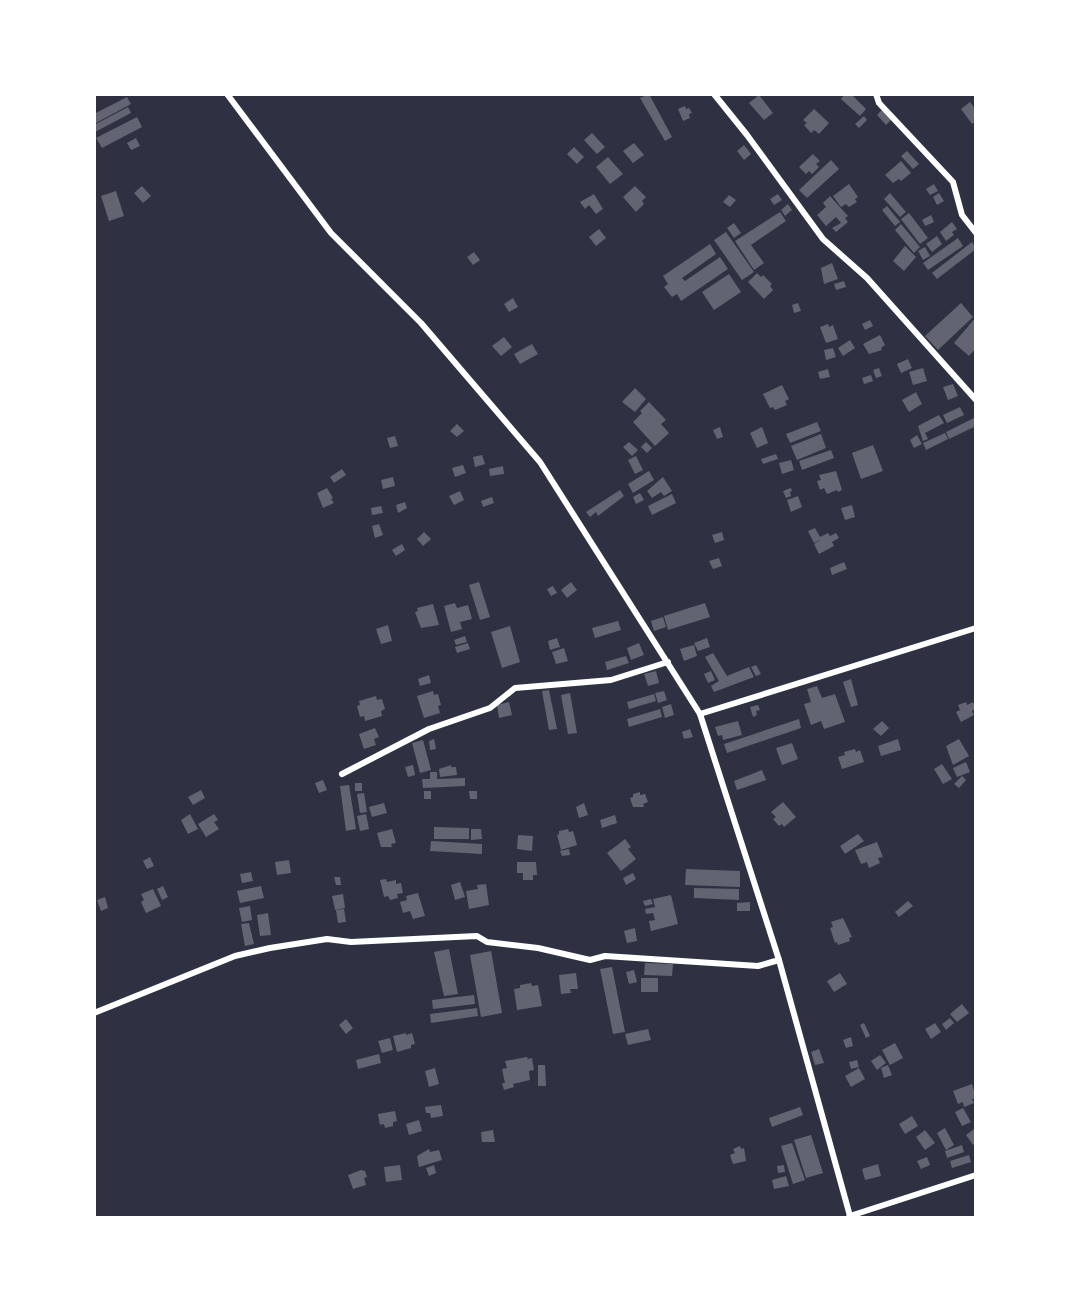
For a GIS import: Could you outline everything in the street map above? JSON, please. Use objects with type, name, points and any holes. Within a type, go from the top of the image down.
[{"type":"street","points":[[227,94],[331,233],[421,323],[540,462],[701,714],[779,960],[849,1217],[975,1175]]},
{"type":"street","points":[[714,94],[823,239],[867,278],[975,400]]},
{"type":"street","points":[[876,94],[879,103],[953,182],[962,215],[975,233]]},
{"type":"street","points":[[701,714],[975,628]]},
{"type":"street","points":[[342,774],[429,729],[490,708],[515,688],[611,680],[667,662]]},
{"type":"street","points":[[94,1013],[235,956],[327,939],[351,942],[477,936],[486,942],[538,948],[590,960],[605,956],[758,965],[779,960]]},
{"type":"building","points":[[649,94],[672,137],[665,141],[640,98]]},
{"type":"building","points":[[845,94],[851,94],[866,109],[860,116],[841,99]]},
{"type":"building","points":[[759,95],[773,113],[764,120],[749,103]]},
{"type":"building","points":[[127,97],[131,104],[94,124],[94,114]]},
{"type":"building","points":[[970,102],[976,110],[976,121],[972,124],[961,109]]},
{"type":"building","points":[[685,106],[692,113],[689,114],[690,118],[683,121],[678,109]]},
{"type":"building","points":[[128,107],[131,113],[95,132],[94,125]]},
{"type":"building","points":[[814,109],[829,123],[819,134],[814,130],[811,133],[803,120]]},
{"type":"building","points":[[882,110],[892,119],[886,125],[877,115]]},
{"type":"building","points":[[864,116],[867,120],[859,128],[855,124]]},
{"type":"building","points":[[137,117],[142,127],[102,148],[96,138]]},
{"type":"building","points":[[592,133],[605,147],[597,154],[584,140]]},
{"type":"building","points":[[136,138],[140,146],[131,150],[127,143]]},
{"type":"building","points":[[634,143],[644,155],[633,163],[623,151]]},
{"type":"building","points":[[744,145],[751,154],[744,160],[737,151]]},
{"type":"building","points":[[574,147],[584,157],[577,164],[567,154]]},
{"type":"building","points":[[907,151],[919,164],[913,169],[901,156]]},
{"type":"building","points":[[813,154],[820,161],[816,164],[819,167],[812,174],[809,171],[806,174],[799,167]]},
{"type":"building","points":[[608,157],[623,174],[610,184],[596,167]]},
{"type":"building","points":[[831,160],[839,169],[807,198],[799,190]]},
{"type":"building","points":[[901,161],[911,173],[901,181],[899,179],[893,183],[885,175]]},
{"type":"building","points":[[849,184],[858,197],[855,199],[857,202],[849,207],[846,204],[841,207],[833,196]]},
{"type":"building","points":[[934,184],[938,191],[930,195],[926,189]]},
{"type":"building","points":[[142,186],[151,196],[143,203],[134,193]]},
{"type":"building","points":[[635,186],[646,197],[642,201],[644,204],[636,212],[623,197]]},
{"type":"building","points":[[116,191],[124,216],[109,221],[101,196]]},
{"type":"building","points":[[890,193],[906,212],[900,217],[884,199]]},
{"type":"building","points":[[939,193],[944,201],[937,205],[933,197]]},
{"type":"building","points":[[594,194],[603,209],[596,214],[589,205],[585,209],[580,202]]},
{"type":"building","points":[[778,194],[782,200],[774,205],[770,199]]},
{"type":"building","points":[[729,195],[736,200],[730,207],[723,202]]},
{"type":"building","points":[[830,196],[848,216],[845,218],[848,222],[836,232],[832,228],[841,223],[836,217],[826,226],[817,215],[826,207],[823,203]]},
{"type":"building","points":[[788,204],[792,210],[785,216],[781,210]]},
{"type":"building","points":[[887,206],[900,222],[895,226],[882,210]]},
{"type":"building","points":[[780,212],[786,221],[751,245],[764,263],[754,270],[735,241]]},
{"type":"building","points":[[909,213],[928,238],[920,244],[901,219]]},
{"type":"building","points":[[931,215],[934,222],[925,226],[922,220]]},
{"type":"building","points":[[952,222],[957,229],[946,241],[940,232]]},
{"type":"building","points":[[734,223],[741,233],[734,238],[727,228]]},
{"type":"building","points":[[901,224],[920,247],[914,253],[895,230]]},
{"type":"building","points":[[599,229],[606,238],[596,246],[589,237]]},
{"type":"building","points":[[726,232],[754,272],[742,280],[714,240]]},
{"type":"building","points":[[937,236],[942,244],[932,252],[926,244]]},
{"type":"building","points":[[958,238],[963,246],[928,270],[923,263]]},
{"type":"building","points":[[972,242],[976,249],[937,279],[932,273]]},
{"type":"building","points":[[710,244],[716,254],[682,278],[685,281],[720,257],[728,269],[681,301],[677,294],[672,297],[664,287],[668,284],[663,276]]},
{"type":"building","points":[[905,246],[916,257],[904,271],[893,261]]},
{"type":"building","points":[[925,247],[930,256],[923,260],[918,251]]},
{"type":"building","points":[[474,252],[480,260],[473,265],[467,257]]},
{"type":"building","points":[[832,263],[838,279],[824,284],[821,268]]},
{"type":"building","points":[[757,273],[772,284],[770,286],[773,290],[764,299],[748,282]]},
{"type":"building","points":[[729,274],[741,292],[714,310],[702,292]]},
{"type":"building","points":[[844,281],[846,287],[836,290],[834,284]]},
{"type":"building","points":[[513,298],[518,307],[509,312],[504,304]]},
{"type":"building","points":[[798,303],[801,311],[794,313],[792,305]]},
{"type":"building","points":[[961,303],[973,317],[938,350],[925,336]]},
{"type":"building","points":[[976,317],[976,348],[969,356],[954,343]]},
{"type":"building","points":[[870,320],[873,326],[865,330],[862,324]]},
{"type":"building","points":[[828,324],[829,327],[833,325],[838,339],[826,343],[820,327]]},
{"type":"building","points":[[880,335],[885,345],[882,350],[869,354],[863,344]]},
{"type":"building","points":[[504,337],[512,347],[501,356],[492,346]]},
{"type":"building","points":[[850,340],[855,348],[843,356],[838,348]]},
{"type":"building","points":[[532,344],[538,354],[520,364],[514,354]]},
{"type":"building","points":[[833,348],[836,357],[826,360],[824,350]]},
{"type":"building","points":[[908,359],[912,368],[901,373],[897,364]]},
{"type":"building","points":[[879,368],[882,376],[876,378],[873,370]]},
{"type":"building","points":[[923,368],[927,381],[913,385],[909,372]]},
{"type":"building","points":[[828,369],[830,377],[820,379],[818,372]]},
{"type":"building","points":[[871,375],[873,381],[864,384],[862,378]]},
{"type":"building","points":[[953,384],[958,396],[948,400],[943,387]]},
{"type":"building","points":[[782,385],[789,399],[785,401],[787,405],[775,410],[770,408],[763,394]]},
{"type":"building","points":[[635,388],[646,399],[635,412],[622,402]]},
{"type":"building","points":[[916,392],[922,404],[909,412],[902,400]]},
{"type":"building","points":[[649,402],[666,420],[661,424],[669,433],[655,446],[633,422]]},
{"type":"building","points":[[960,407],[964,415],[947,423],[943,415]]},
{"type":"building","points":[[939,415],[944,423],[925,433],[928,439],[923,441],[918,426]]},
{"type":"building","points":[[976,417],[976,426],[949,439],[946,432]]},
{"type":"building","points":[[817,422],[821,431],[790,443],[786,434]]},
{"type":"building","points":[[457,424],[464,431],[457,437],[450,431]]},
{"type":"building","points":[[720,427],[723,437],[717,439],[713,430]]},
{"type":"building","points":[[762,427],[768,443],[757,448],[750,433]]},
{"type":"building","points":[[945,433],[948,439],[926,450],[923,443]]},
{"type":"building","points":[[821,434],[826,448],[797,460],[791,446]]},
{"type":"building","points":[[917,435],[922,444],[914,448],[910,440]]},
{"type":"building","points":[[395,436],[398,446],[390,448],[387,438]]},
{"type":"building","points":[[629,442],[638,450],[632,456],[623,447]]},
{"type":"building","points":[[646,442],[652,448],[647,453],[641,447]]},
{"type":"building","points":[[873,445],[883,471],[861,479],[852,453]]},
{"type":"building","points":[[831,450],[834,458],[802,470],[799,461]]},
{"type":"building","points":[[776,454],[778,459],[763,464],[761,459]]},
{"type":"building","points":[[482,455],[485,464],[475,467],[473,457]]},
{"type":"building","points":[[636,456],[643,470],[635,474],[628,460]]},
{"type":"building","points":[[791,460],[794,470],[782,474],[779,463]]},
{"type":"building","points":[[463,465],[466,473],[455,477],[452,468]]},
{"type":"building","points":[[503,466],[504,474],[490,476],[489,469]]},
{"type":"building","points":[[342,469],[346,475],[334,483],[330,477]]},
{"type":"building","points":[[649,471],[654,480],[633,493],[628,484]]},
{"type":"building","points":[[836,471],[842,490],[827,494],[824,488],[820,490],[817,481],[821,480],[819,475]]},
{"type":"building","points":[[393,477],[395,486],[383,489],[381,480]]},
{"type":"building","points":[[663,477],[672,491],[664,496],[661,492],[652,498],[647,491]]},
{"type":"building","points":[[327,488],[334,503],[323,508],[317,493]]},
{"type":"building","points":[[791,488],[791,496],[786,498],[783,491]]},
{"type":"building","points":[[620,490],[624,496],[598,516],[596,512],[590,517],[586,512]]},
{"type":"building","points":[[460,491],[464,500],[454,505],[449,496]]},
{"type":"building","points":[[640,493],[644,500],[636,504],[633,497]]},
{"type":"building","points":[[672,494],[676,503],[652,515],[648,506]]},
{"type":"building","points":[[798,496],[802,507],[791,512],[787,500]]},
{"type":"building","points":[[492,497],[494,503],[483,507],[481,501]]},
{"type":"building","points":[[405,502],[407,508],[398,513],[396,505]]},
{"type":"building","points":[[852,505],[855,517],[845,520],[841,508]]},
{"type":"building","points":[[381,506],[383,513],[372,515],[371,508]]},
{"type":"building","points":[[379,524],[383,535],[375,538],[372,526]]},
{"type":"building","points":[[815,528],[820,537],[836,533],[839,538],[832,542],[834,546],[819,554],[814,544],[821,539],[814,543],[808,531]]},
{"type":"building","points":[[424,532],[431,539],[423,546],[417,539]]},
{"type":"building","points":[[722,532],[724,540],[715,543],[712,535]]},
{"type":"building","points":[[402,544],[405,550],[396,556],[392,550]]},
{"type":"building","points":[[719,558],[722,566],[713,569],[709,561]]},
{"type":"building","points":[[844,562],[847,569],[832,575],[830,568]]},
{"type":"building","points":[[479,582],[490,617],[480,620],[469,585]]},
{"type":"building","points":[[571,582],[577,590],[567,598],[561,590]]},
{"type":"building","points":[[553,586],[557,593],[551,596],[547,589]]},
{"type":"building","points":[[455,603],[457,608],[468,605],[472,619],[460,622],[462,629],[451,632],[444,606]]},
{"type":"building","points":[[705,603],[710,617],[668,630],[664,616]]},
{"type":"building","points":[[433,604],[439,625],[421,628],[415,612],[418,611],[417,608]]},
{"type":"building","points":[[663,617],[666,627],[654,631],[651,621]]},
{"type":"building","points":[[618,621],[621,630],[595,638],[592,628]]},
{"type":"building","points":[[388,625],[392,641],[381,644],[376,629]]},
{"type":"building","points":[[510,626],[520,662],[502,668],[491,632]]},
{"type":"building","points":[[465,636],[467,642],[456,645],[454,640]]},
{"type":"building","points":[[557,638],[560,647],[550,650],[548,641]]},
{"type":"building","points":[[707,638],[710,647],[698,651],[694,643]]},
{"type":"building","points":[[468,643],[470,649],[457,653],[455,647]]},
{"type":"building","points":[[639,643],[644,655],[631,660],[627,648]]},
{"type":"building","points":[[694,645],[697,656],[684,661],[680,649]]},
{"type":"building","points":[[564,648],[568,661],[556,664],[552,652]]},
{"type":"building","points":[[713,653],[727,676],[749,667],[754,677],[714,692],[711,686],[719,681],[705,657]]},
{"type":"building","points":[[626,656],[629,663],[607,670],[605,662]]},
{"type":"building","points":[[756,665],[761,674],[756,676],[751,667]]},
{"type":"building","points":[[656,671],[659,683],[648,686],[644,674]]},
{"type":"building","points":[[711,671],[715,680],[708,683],[704,674]]},
{"type":"building","points":[[429,675],[431,683],[420,686],[418,679]]},
{"type":"building","points":[[851,679],[858,705],[851,707],[843,682]]},
{"type":"building","points":[[817,686],[822,698],[835,694],[845,722],[824,729],[821,721],[811,725],[804,704],[811,702],[807,689]]},
{"type":"building","points":[[549,690],[557,729],[549,730],[542,691]]},
{"type":"building","points":[[433,691],[434,695],[438,694],[440,713],[424,718],[417,696]]},
{"type":"building","points":[[664,691],[667,700],[658,703],[655,693]]},
{"type":"building","points":[[570,693],[577,733],[568,734],[561,695]]},
{"type":"building","points":[[654,694],[656,701],[629,709],[627,702]]},
{"type":"building","points":[[376,696],[377,700],[382,699],[385,709],[381,711],[382,716],[365,721],[364,716],[360,717],[357,706],[360,705],[359,701]]},
{"type":"building","points":[[509,702],[512,715],[499,718],[497,705]]},
{"type":"building","points":[[966,702],[967,705],[973,702],[976,708],[972,711],[974,715],[961,722],[956,712],[960,710],[958,705]]},
{"type":"building","points":[[671,704],[674,715],[665,718],[662,707]]},
{"type":"building","points":[[758,705],[760,710],[756,711],[757,715],[753,717],[750,707]]},
{"type":"building","points":[[660,709],[662,717],[629,727],[627,719]]},
{"type":"building","points":[[799,719],[801,728],[727,753],[724,744]]},
{"type":"building","points":[[738,721],[742,735],[723,740],[722,735],[718,736],[715,727]]},
{"type":"building","points":[[882,721],[889,728],[881,736],[873,729]]},
{"type":"building","points":[[375,728],[379,737],[374,739],[376,745],[364,749],[359,734]]},
{"type":"building","points":[[690,729],[693,737],[684,739],[682,732]]},
{"type":"building","points":[[434,739],[436,749],[430,750],[429,741]]},
{"type":"building","points":[[898,739],[901,750],[881,756],[878,746]]},
{"type":"building","points":[[959,739],[969,756],[953,765],[946,746]]},
{"type":"building","points":[[423,740],[431,770],[420,773],[412,743]]},
{"type":"building","points":[[792,743],[798,759],[782,765],[776,748]]},
{"type":"building","points":[[855,749],[856,752],[860,750],[864,762],[842,769],[838,757]]},
{"type":"building","points":[[966,762],[970,772],[957,777],[953,768]]},
{"type":"building","points":[[942,764],[952,779],[943,784],[934,769]]},
{"type":"building","points":[[413,765],[415,775],[408,777],[405,767]]},
{"type":"building","points":[[451,765],[456,767],[457,775],[440,777],[439,769]]},
{"type":"building","points":[[762,770],[766,780],[737,790],[734,781]]},
{"type":"building","points":[[430,772],[437,772],[437,779],[465,778],[465,786],[423,788],[422,779],[430,779]]},
{"type":"building","points":[[962,776],[966,780],[959,788],[954,784]]},
{"type":"building","points":[[323,780],[327,790],[319,793],[315,783]]},
{"type":"building","points":[[355,783],[362,783],[362,791],[355,791]]},
{"type":"building","points":[[349,785],[356,829],[346,831],[340,786]]},
{"type":"building","points":[[201,790],[205,798],[193,805],[188,797]]},
{"type":"building","points":[[424,791],[431,791],[431,799],[424,799]]},
{"type":"building","points":[[469,791],[477,791],[477,799],[470,799]]},
{"type":"building","points":[[640,792],[640,795],[645,794],[648,802],[643,804],[644,807],[633,807],[630,798]]},
{"type":"building","points":[[364,793],[367,812],[360,813],[357,794]]},
{"type":"building","points":[[783,802],[796,817],[784,827],[782,824],[779,826],[771,812]]},
{"type":"building","points":[[384,803],[387,813],[372,817],[369,807]]},
{"type":"building","points":[[584,803],[588,815],[579,818],[576,807]]},
{"type":"building","points":[[190,814],[198,829],[188,834],[181,820]]},
{"type":"building","points":[[214,814],[218,820],[214,822],[219,829],[206,837],[198,824]]},
{"type":"building","points":[[366,814],[369,829],[360,831],[357,816]]},
{"type":"building","points":[[615,815],[617,823],[602,828],[600,820]]},
{"type":"building","points":[[434,827],[469,828],[469,839],[434,839]]},
{"type":"building","points":[[392,829],[396,843],[391,844],[392,847],[381,847],[377,833]]},
{"type":"building","points":[[471,829],[481,829],[482,839],[471,840]]},
{"type":"building","points":[[568,829],[569,832],[573,831],[577,845],[561,850],[557,835],[559,831]]},
{"type":"building","points":[[858,834],[864,841],[845,854],[840,846]]},
{"type":"building","points":[[518,835],[533,836],[532,851],[517,849]]},
{"type":"building","points":[[625,839],[631,847],[628,849],[636,859],[621,871],[607,853]]},
{"type":"building","points":[[431,841],[482,844],[482,854],[430,851]]},
{"type":"building","points":[[877,842],[883,857],[878,858],[880,863],[869,868],[867,862],[861,864],[855,850]]},
{"type":"building","points":[[569,849],[570,855],[562,856],[560,851]]},
{"type":"building","points":[[150,857],[154,866],[147,869],[143,861]]},
{"type":"building","points":[[289,860],[291,873],[277,875],[275,862]]},
{"type":"building","points":[[517,862],[536,862],[537,875],[533,875],[533,880],[523,880],[523,873],[517,873]]},
{"type":"building","points":[[686,869],[740,871],[740,887],[685,885]]},
{"type":"building","points":[[251,872],[253,881],[242,883],[240,874]]},
{"type":"building","points":[[633,873],[636,879],[626,885],[623,878]]},
{"type":"building","points":[[334,877],[340,877],[341,885],[336,885]]},
{"type":"building","points":[[386,879],[387,882],[396,880],[396,884],[401,883],[403,893],[397,894],[398,898],[390,900],[388,896],[384,897],[380,880]]},
{"type":"building","points":[[460,882],[465,897],[455,900],[451,885]]},
{"type":"building","points":[[486,884],[489,905],[469,909],[466,891]]},
{"type":"building","points":[[163,886],[168,897],[162,900],[157,889]]},
{"type":"building","points":[[261,886],[264,898],[240,903],[237,891]]},
{"type":"building","points":[[694,888],[739,889],[739,900],[694,898]]},
{"type":"building","points":[[153,889],[161,906],[146,913],[141,894]]},
{"type":"building","points":[[418,893],[425,916],[413,919],[410,911],[403,913],[400,902],[407,900],[406,896]]},
{"type":"building","points":[[343,894],[345,908],[335,910],[332,896]]},
{"type":"building","points":[[671,895],[678,924],[651,931],[649,921],[655,920],[653,913],[646,914],[645,909],[655,907],[653,899]]},
{"type":"building","points":[[105,897],[108,908],[101,911],[97,900]]},
{"type":"building","points":[[651,899],[653,904],[645,906],[643,901]]},
{"type":"building","points":[[908,901],[913,906],[899,917],[895,912]]},
{"type":"building","points":[[750,902],[750,911],[737,911],[737,903]]},
{"type":"building","points":[[250,906],[252,920],[242,922],[239,908]]},
{"type":"building","points":[[344,909],[346,922],[338,923],[336,910]]},
{"type":"building","points":[[268,913],[271,935],[260,936],[257,915]]},
{"type":"building","points":[[843,918],[852,937],[849,938],[850,941],[838,945],[830,928],[833,927],[831,922]]},
{"type":"building","points":[[249,923],[254,944],[245,946],[241,924]]},
{"type":"building","points":[[635,928],[637,941],[627,943],[624,931]]},
{"type":"building","points":[[449,949],[458,994],[444,996],[434,952]]},
{"type":"building","points":[[491,951],[502,1013],[481,1017],[470,955]]},
{"type":"building","points":[[645,963],[673,964],[672,976],[644,975]]},
{"type":"building","points":[[612,967],[625,1032],[613,1034],[600,969]]},
{"type":"building","points":[[634,970],[637,982],[629,984],[626,972]]},
{"type":"building","points":[[576,973],[578,989],[570,989],[571,993],[561,994],[559,975]]},
{"type":"building","points":[[840,973],[847,984],[834,992],[827,981]]},
{"type":"building","points":[[641,978],[658,978],[658,992],[641,992]]},
{"type":"building","points":[[531,983],[532,986],[538,985],[542,1006],[517,1010],[514,989]]},
{"type":"building","points":[[474,995],[475,1004],[433,1009],[432,1000]]},
{"type":"building","points":[[962,1004],[969,1013],[957,1022],[950,1014]]},
{"type":"building","points":[[477,1008],[478,1016],[431,1023],[430,1014]]},
{"type":"building","points":[[950,1018],[954,1023],[946,1030],[942,1024]]},
{"type":"building","points":[[346,1019],[353,1028],[346,1034],[339,1025]]},
{"type":"building","points":[[864,1023],[870,1036],[866,1038],[860,1025]]},
{"type":"building","points":[[935,1023],[941,1032],[931,1039],[925,1029]]},
{"type":"building","points":[[648,1029],[651,1040],[628,1045],[625,1034]]},
{"type":"building","points":[[412,1033],[415,1044],[397,1052],[393,1036]]},
{"type":"building","points":[[851,1037],[853,1046],[846,1048],[843,1040]]},
{"type":"building","points":[[390,1038],[393,1050],[382,1053],[378,1041]]},
{"type":"building","points":[[895,1043],[903,1058],[890,1065],[882,1050]]},
{"type":"building","points":[[819,1049],[824,1063],[815,1065],[811,1052]]},
{"type":"building","points":[[379,1054],[381,1063],[358,1069],[356,1060]]},
{"type":"building","points":[[880,1055],[886,1063],[877,1070],[871,1061]]},
{"type":"building","points":[[532,1058],[534,1070],[529,1071],[530,1080],[513,1084],[514,1087],[504,1090],[502,1069],[507,1068],[505,1061]]},
{"type":"building","points":[[857,1060],[859,1067],[851,1069],[849,1062]]},
{"type":"building","points":[[538,1065],[545,1065],[546,1086],[538,1086]]},
{"type":"building","points":[[888,1065],[892,1075],[884,1078],[881,1068]]},
{"type":"building","points":[[435,1068],[439,1084],[429,1087],[425,1071]]},
{"type":"building","points":[[859,1068],[865,1079],[851,1087],[845,1076]]},
{"type":"building","points":[[972,1084],[976,1098],[972,1099],[974,1103],[964,1107],[963,1102],[958,1104],[953,1091]]},
{"type":"building","points":[[441,1105],[443,1116],[431,1118],[430,1113],[426,1113],[425,1107]]},
{"type":"building","points":[[800,1107],[803,1115],[772,1127],[769,1118]]},
{"type":"building","points":[[963,1108],[971,1122],[962,1126],[955,1112]]},
{"type":"building","points":[[395,1111],[397,1121],[393,1122],[393,1126],[385,1128],[384,1124],[380,1125],[378,1114]]},
{"type":"building","points":[[912,1116],[918,1126],[905,1134],[899,1124]]},
{"type":"building","points":[[419,1120],[422,1131],[409,1135],[406,1124]]},
{"type":"building","points":[[945,1128],[954,1145],[946,1150],[937,1133]]},
{"type":"building","points":[[974,1129],[976,1143],[973,1145],[966,1135]]},
{"type":"building","points":[[493,1130],[495,1142],[482,1142],[481,1132]]},
{"type":"building","points":[[925,1130],[935,1143],[925,1150],[916,1137]]},
{"type":"building","points":[[811,1135],[823,1173],[806,1178],[794,1140]]},
{"type":"building","points":[[792,1143],[805,1180],[793,1184],[781,1146]]},
{"type":"building","points":[[962,1145],[964,1152],[947,1158],[945,1151]]},
{"type":"building","points":[[740,1146],[741,1149],[744,1148],[746,1161],[733,1164],[730,1155],[735,1153],[733,1149]]},
{"type":"building","points":[[429,1149],[430,1152],[439,1150],[442,1160],[419,1167],[417,1156]]},
{"type":"building","points":[[969,1155],[971,1162],[952,1168],[950,1161]]},
{"type":"building","points":[[927,1157],[930,1165],[921,1169],[917,1161]]},
{"type":"building","points":[[878,1164],[881,1176],[865,1180],[862,1169]]},
{"type":"building","points":[[400,1165],[402,1180],[386,1182],[384,1167]]},
{"type":"building","points":[[434,1165],[436,1173],[429,1176],[426,1168]]},
{"type":"building","points":[[784,1165],[785,1172],[778,1173],[777,1166]]},
{"type":"building","points":[[365,1171],[367,1177],[364,1178],[366,1185],[353,1189],[348,1175]]},
{"type":"building","points":[[786,1176],[789,1186],[774,1189],[772,1180]]}]
